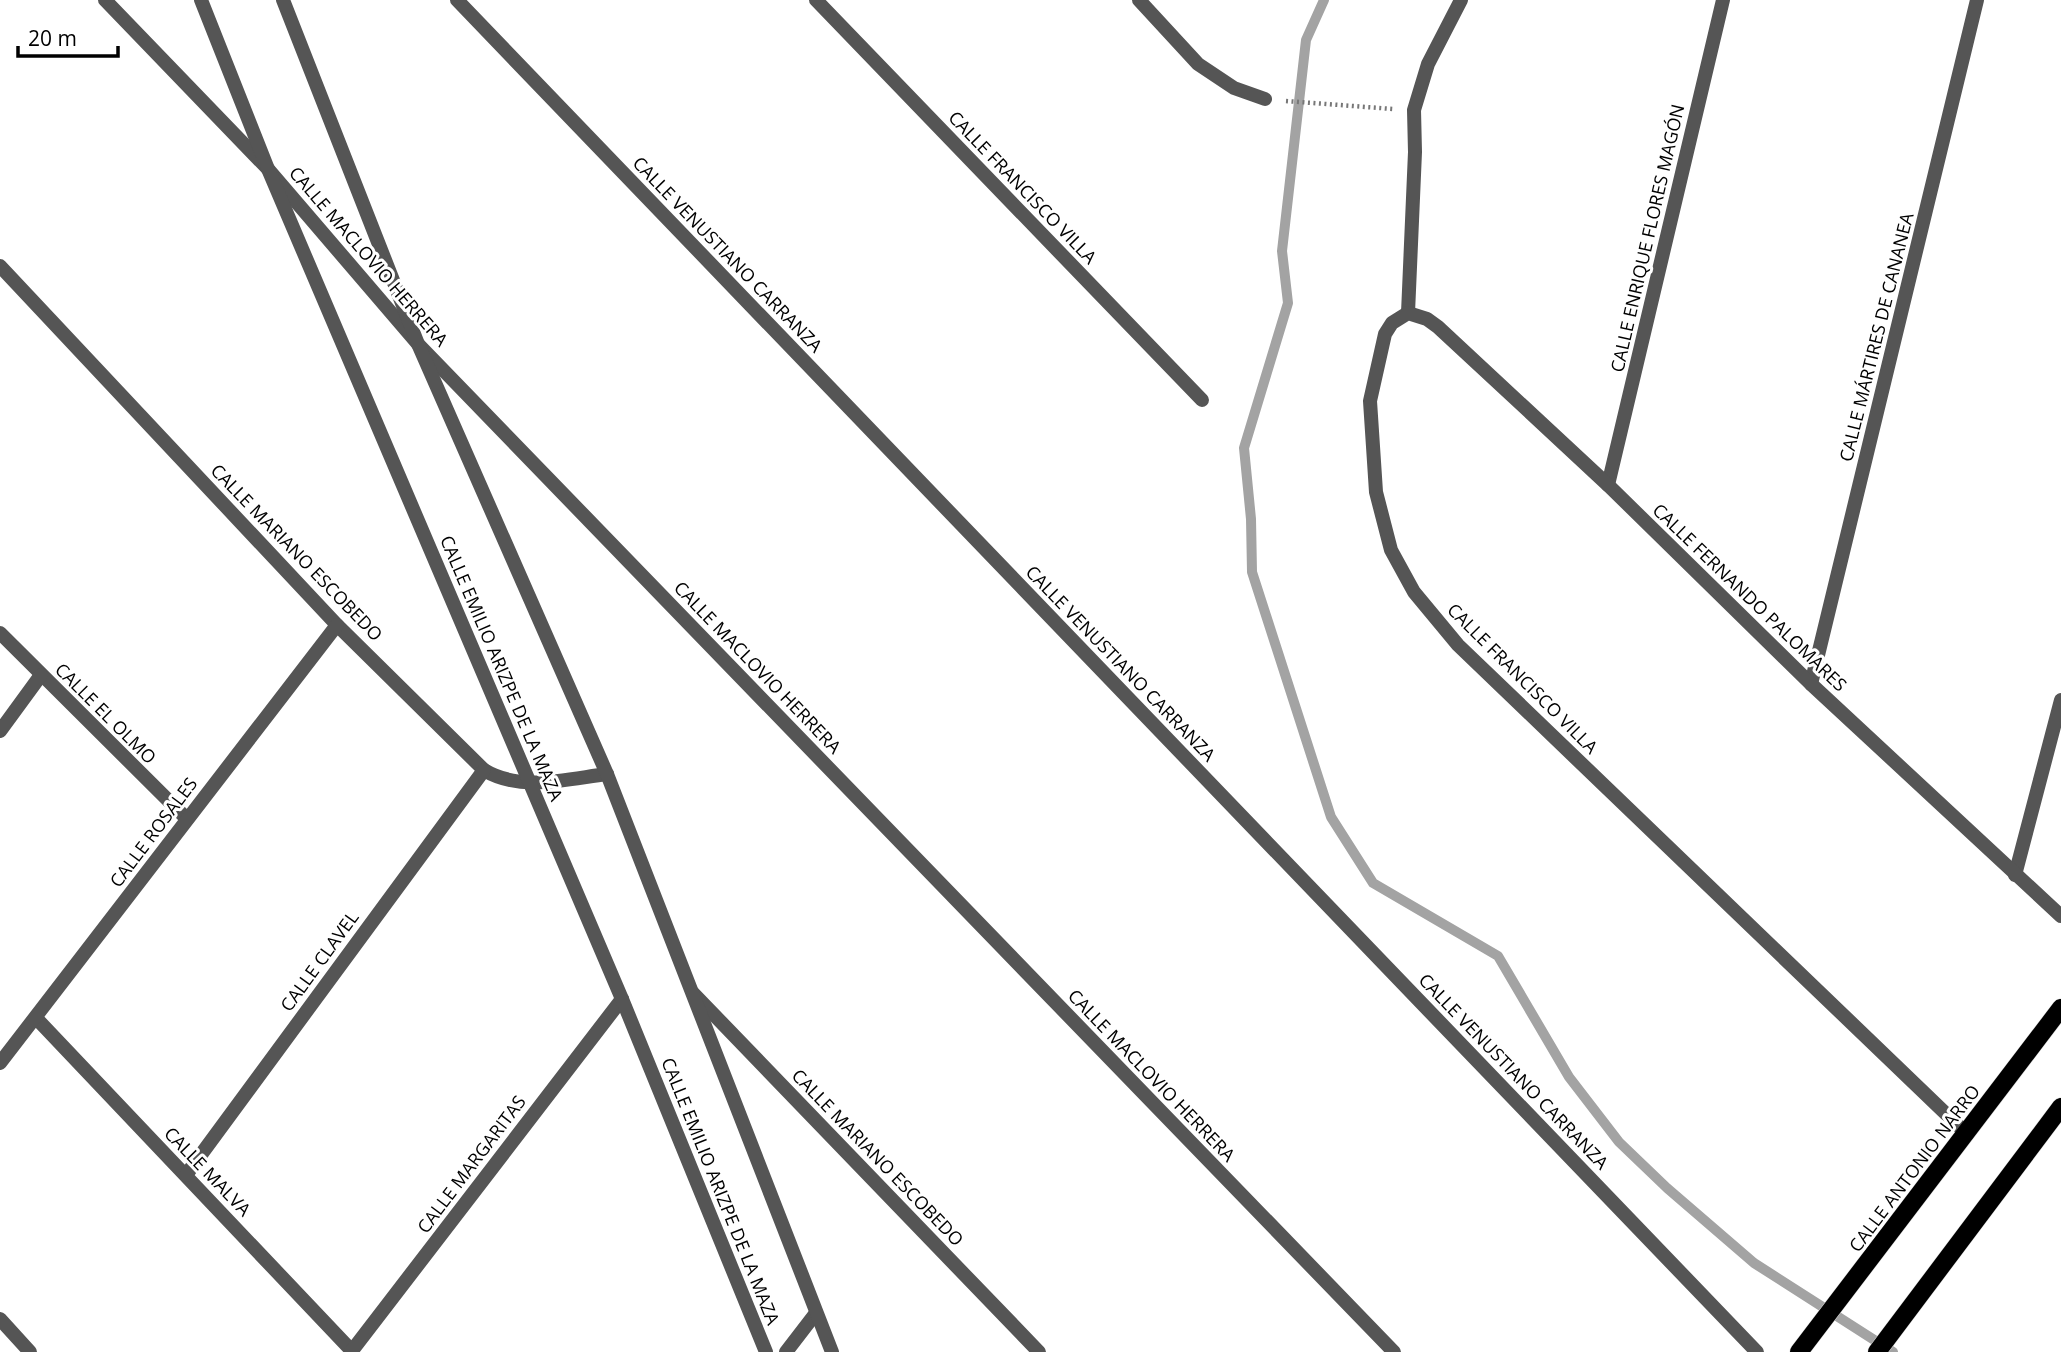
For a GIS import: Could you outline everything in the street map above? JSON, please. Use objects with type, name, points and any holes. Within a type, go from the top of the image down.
[{"type":"main road","name":"CALLE ANTONIO NARRO","points":[[1800,1350],[2061,1008]]},
{"type":"main road","points":[[1877,1352],[2061,1107]]},
{"type":"street","name":"CALLE MACLOVIO HERRERA","points":[[105,0],[268,169],[418,344],[1394,1352]]},
{"type":"street","name":"CALLE EMILIO ARIZPE DE LA MAZA","points":[[201,0],[268,169],[622,999],[766,1352]]},
{"type":"street","points":[[283,0],[418,344],[607,774],[832,1352]]},
{"type":"street","name":"CALLE VENUSTIANO CARRANZA","points":[[457,0],[1757,1352]]},
{"type":"street","name":"CALLE FRANCISCO VILLA","points":[[816,0],[1202,400]]},
{"type":"street","points":[[1139,0],[1198,64],[1234,88],[1265,99]]},
{"type":"street","points":[[1408,313],[1415,152],[1414,110],[1428,64],[1461,0]]},
{"type":"street","name":"CALLE ENRIQUE FLORES MAGÓN","points":[[1608,485],[1723,0]]},
{"type":"street","name":"CALLE MÁRTIRES DE CANANEA","points":[[1811,684],[1978,0]]},
{"type":"street","name":"CALLE MARIANO ESCOBEDO","points":[[0,266],[337,625],[484,769],[495,776],[530,783],[607,774]]},
{"type":"street","name":"CALLE FRANCISCO VILLA","points":[[1408,313],[1392,323],[1385,334],[1370,401],[1376,492],[1391,550],[1414,592],[1458,645],[1967,1133]]},
{"type":"street","name":"CALLE FERNANDO PALOMARES","points":[[1408,313],[1427,319],[1438,327],[1608,485],[1811,684],[2061,916]]},
{"type":"street","name":"CALLE ROSALES","points":[[0,1063],[337,625]]},
{"type":"street","name":"CALLE EL OLMO","points":[[0,633],[187,819]]},
{"type":"street","points":[[0,731],[41,675]]},
{"type":"street","points":[[2015,875],[2061,700]]},
{"type":"street","name":"CALLE CLAVEL","points":[[186,1175],[484,769]]},
{"type":"street","name":"CALLE MARIANO ESCOBEDO","points":[[689,989],[1039,1352]]},
{"type":"street","name":"CALLE MARGARITAS","points":[[352,1351],[622,999]]},
{"type":"street","name":"CALLE MALVA","points":[[36,1018],[352,1351]]},
{"type":"street","points":[[786,1352],[816,1313]]},
{"type":"street","points":[[0,1319],[30,1352]]},
{"type":"path","points":[[1265,99],[1381,109]]},
{"type":"waterway","points":[[1324,0],[1306,40],[1282,251],[1288,303],[1244,448],[1251,519],[1252,572],[1331,817],[1373,883],[1498,956],[1569,1077],[1619,1142],[1667,1188],[1754,1263],[1893,1352]]}]
